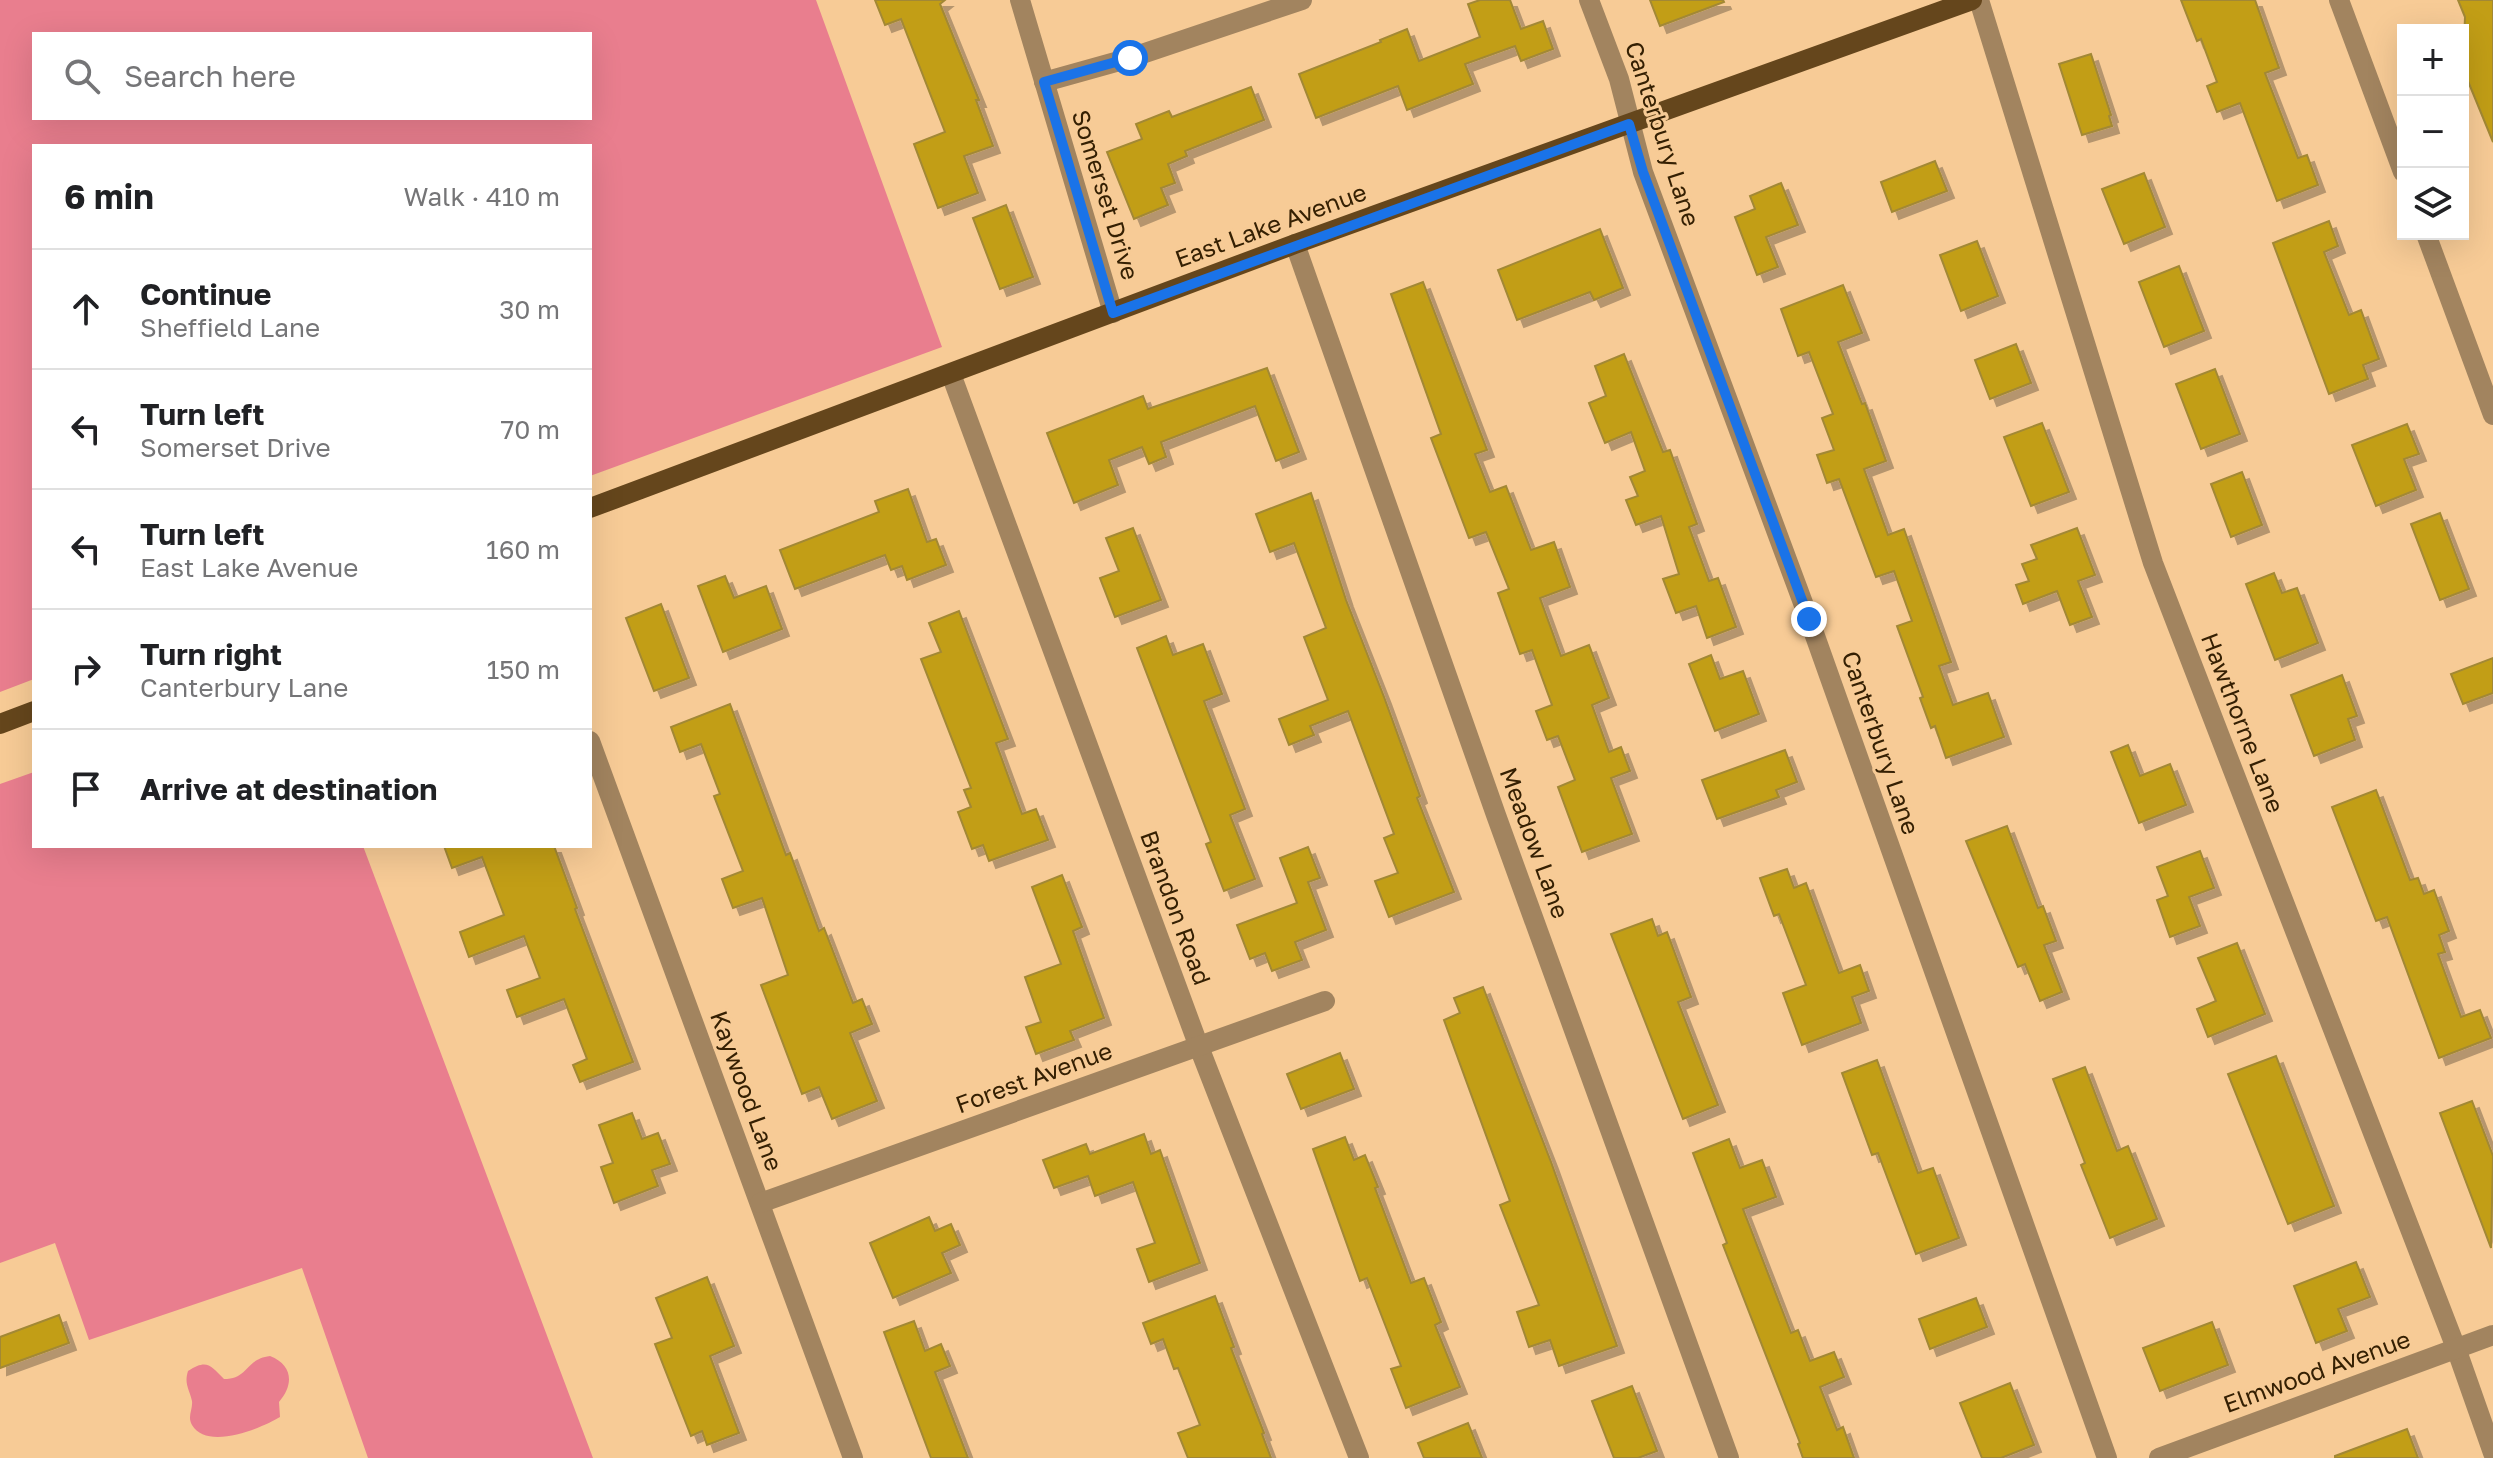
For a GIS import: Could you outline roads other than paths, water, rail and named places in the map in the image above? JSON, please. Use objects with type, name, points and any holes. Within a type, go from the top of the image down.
[{"type":"main road","name":"East Lake Avenue","points":[[592,507],[1295,244],[1972,0]]},
{"type":"main road","points":[[0,724],[32,712]]},
{"type":"street","name":"Somerset Drive","points":[[1020,0],[1113,313]]},
{"type":"street","points":[[1044,82],[1130,58],[1302,0]]},
{"type":"street","name":"Canterbury Lane","points":[[1589,0],[1619,79],[1643,172],[1809,619],[2107,1458]]},
{"type":"street","name":"Hawthorne Lane","points":[[1979,0],[2153,563],[2456,1348],[2493,1453]]},
{"type":"street","points":[[2339,0],[2402,168]]},
{"type":"street","points":[[2428,240],[2493,415]]},
{"type":"street","name":"Meadow Lane","points":[[1295,244],[1496,815],[1729,1458]]},
{"type":"street","name":"Brandon Road","points":[[951,374],[1199,1047],[1359,1458]]},
{"type":"street","name":"Kaywood Lane","points":[[592,746],[853,1458]]},
{"type":"street","name":"Forest Avenue","points":[[760,1203],[1325,1001]]},
{"type":"street","name":"Elmwood Avenue","points":[[2159,1458],[2493,1335]]}]
